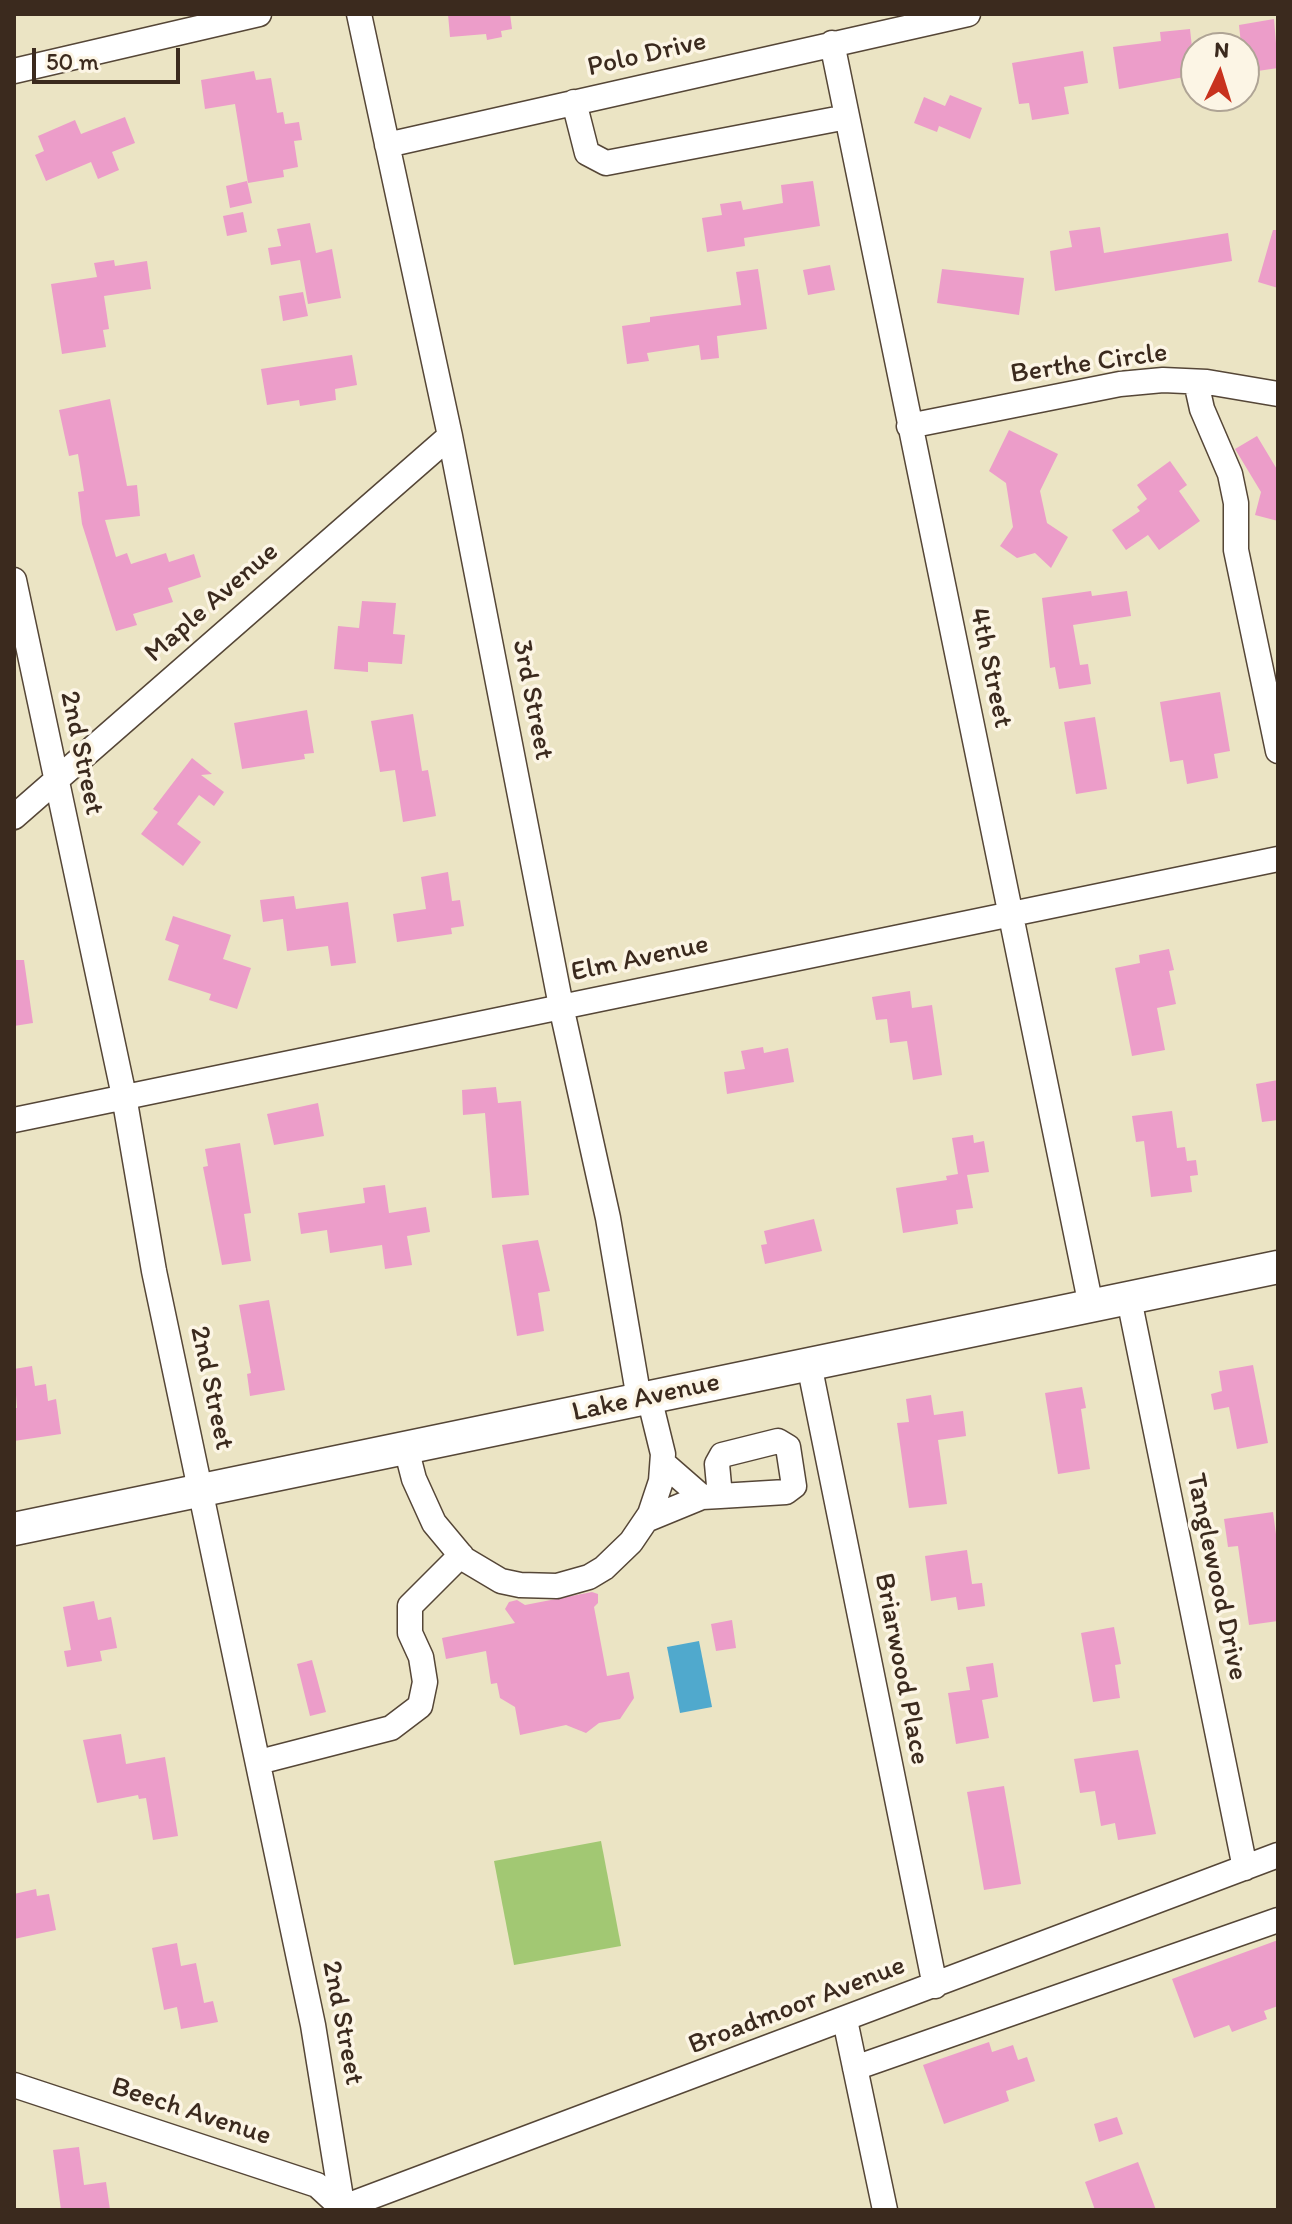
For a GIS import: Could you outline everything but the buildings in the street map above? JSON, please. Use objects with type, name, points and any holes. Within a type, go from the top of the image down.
[{"type":"main road","name":"Lake Avenue","points":[[14,1529],[1278,1267]]},
{"type":"street","points":[[14,71],[259,14]]},
{"type":"street","name":"3rd Street","points":[[359,14],[450,436],[561,1006],[644,1398],[659,1426],[663,1463]]},
{"type":"street","name":"Polo Drive","points":[[387,145],[968,14]]},
{"type":"street","name":"4th Street","points":[[832,43],[1091,1306]]},
{"type":"street","points":[[574,102],[587,153],[606,163],[847,117]]},
{"type":"street","points":[[1196,382],[1202,409],[1230,474],[1236,503],[1236,550],[1278,751]]},
{"type":"street","name":"Berthe Circle","points":[[909,426],[1120,384],[1196,382],[1278,394]]},
{"type":"street","name":"Maple Avenue","points":[[14,817],[450,436]]},
{"type":"street","name":"2nd Street","points":[[14,580],[124,1096],[154,1271],[318,2055],[340,2209]]},
{"type":"street","name":"Elm Avenue","points":[[14,1120],[1278,859]]},
{"type":"street","name":"Tanglewood Drive","points":[[1129,1299],[1245,1868]]},
{"type":"street","name":"Briarwood Place","points":[[809,1364],[935,1986]]},
{"type":"street","points":[[406,1448],[414,1479],[434,1523],[461,1555],[501,1581],[557,1586],[589,1577],[604,1568],[631,1542],[646,1520],[661,1481],[663,1463],[711,1496],[646,1520]]},
{"type":"street","points":[[259,1762],[391,1728],[420,1706],[425,1682],[421,1657],[407,1621],[410,1606],[461,1555]]},
{"type":"street","name":"Broadmoor Avenue","points":[[340,2209],[1278,1855]]},
{"type":"street","points":[[855,2068],[1278,1920]]},
{"type":"street","points":[[845,2020],[885,2210]]},
{"type":"street","name":"Beech Avenue","points":[[14,2085],[317,2185],[340,2209]]},
{"type":"green space","points":[[601,1841],[621,1946],[514,1965],[494,1861]]},
{"type":"water","points":[[699,1641],[712,1707],[680,1713],[667,1647]]}]
